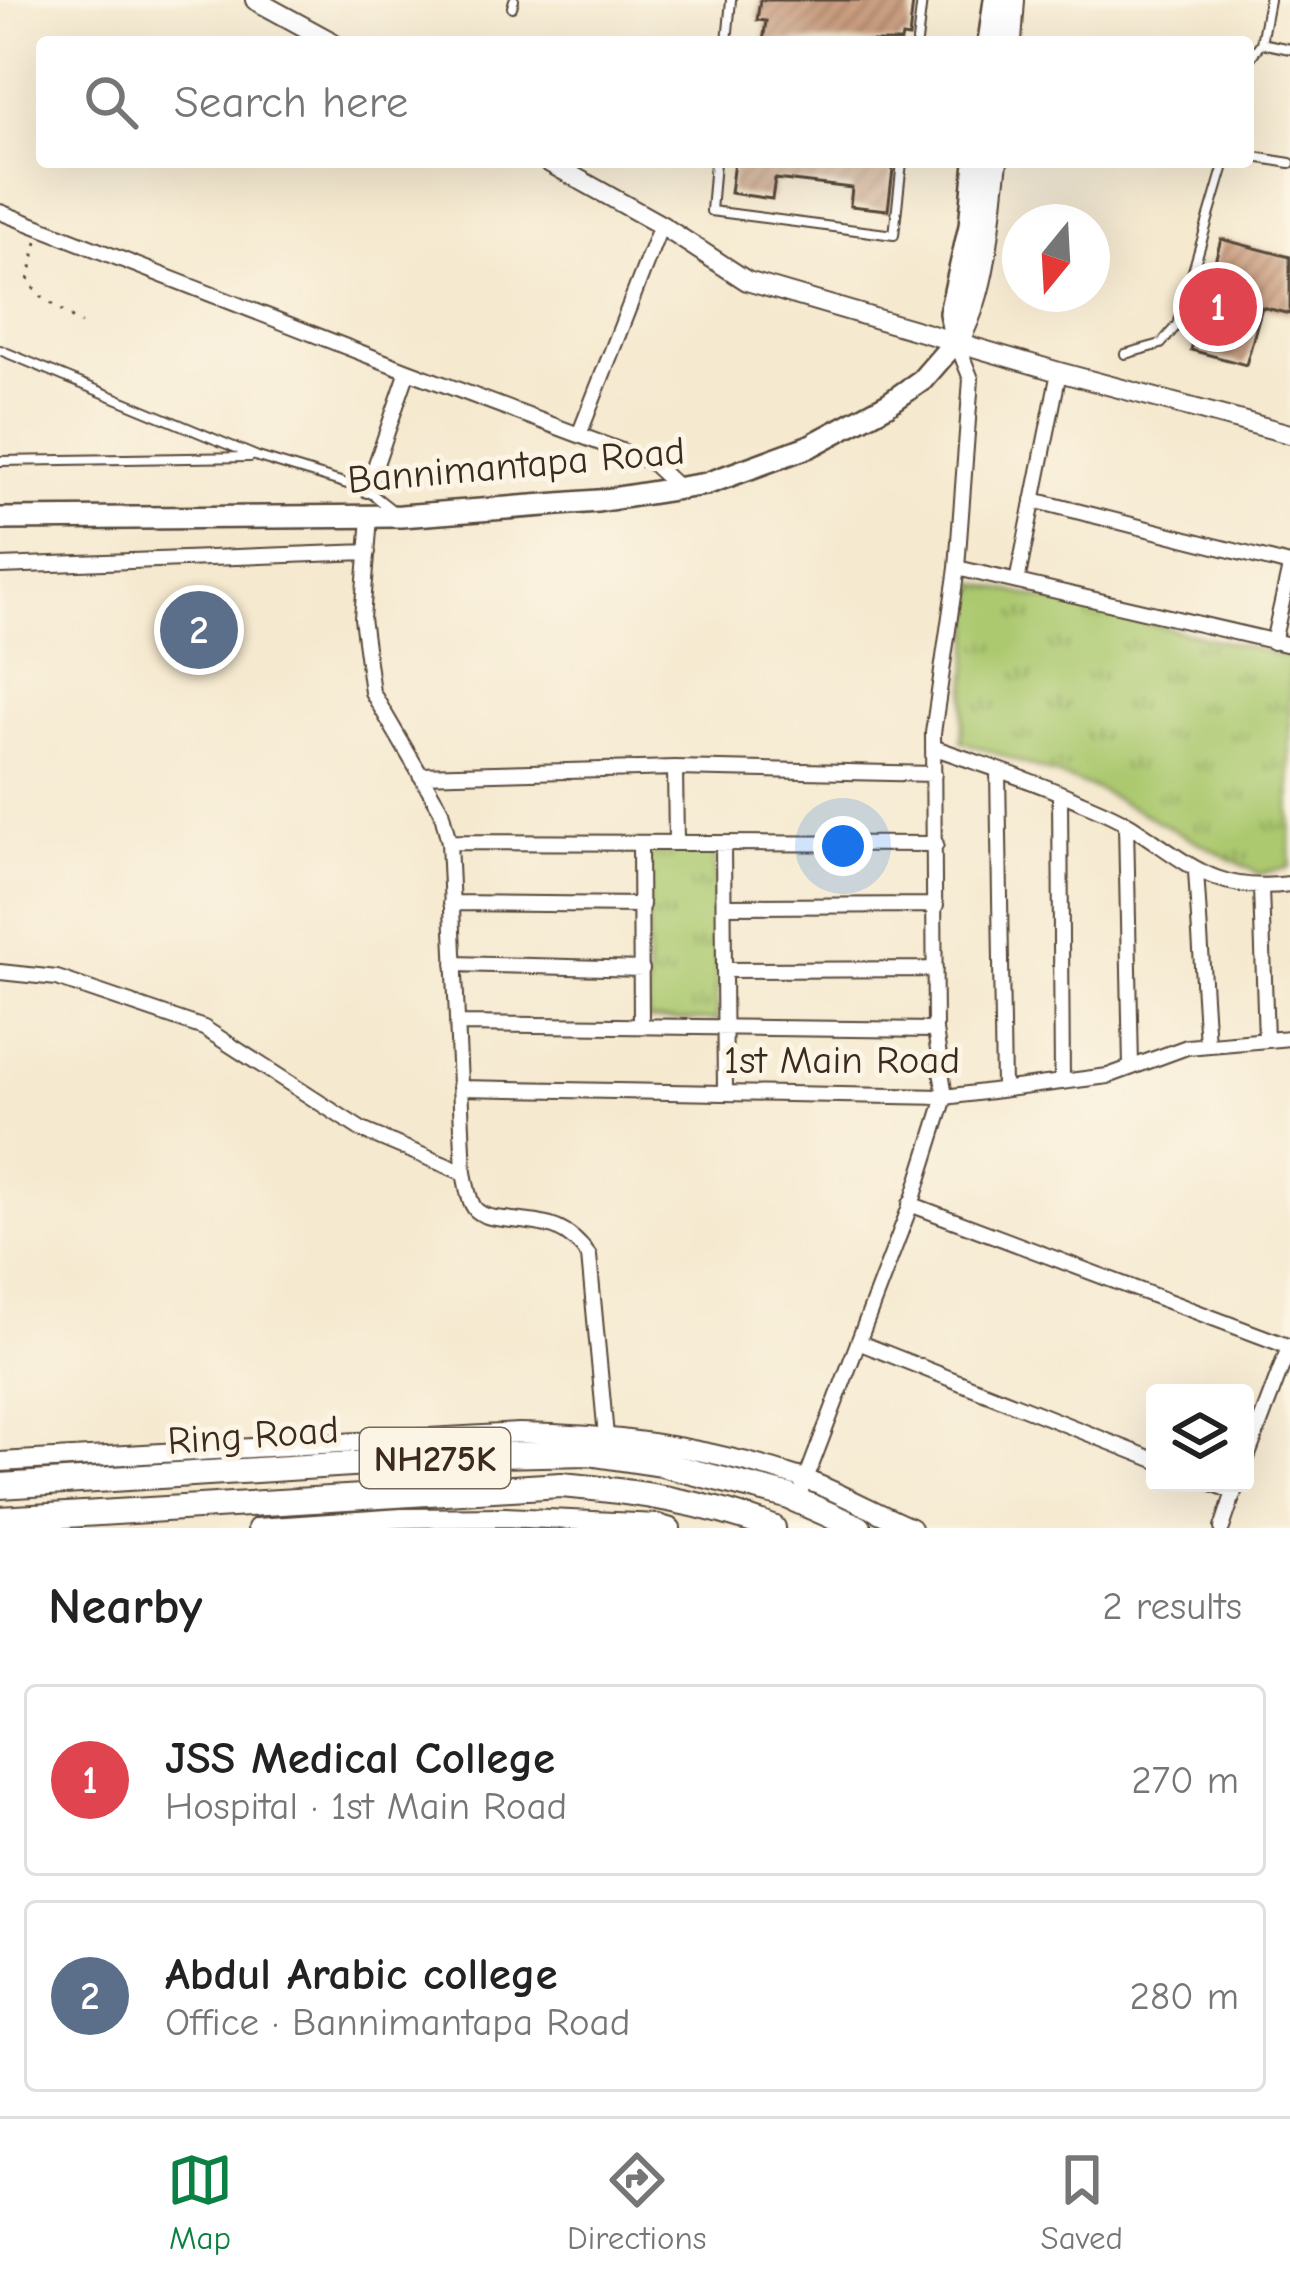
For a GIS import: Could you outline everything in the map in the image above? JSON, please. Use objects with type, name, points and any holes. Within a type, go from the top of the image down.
[{"type":"highway","points":[[1009,36],[1012,0]]},
{"type":"highway","name":"Bannimantapa Road","points":[[956,341],[969,318],[982,260],[994,168]]},
{"type":"highway","name":"Ring Road","points":[[0,1486],[588,1453],[801,1491],[860,1528]]},
{"type":"highway","name":"Ring Road","points":[[0,1519],[561,1485],[681,1501],[773,1528]]},
{"type":"main road","points":[[990,36],[995,0]]},
{"type":"main road","points":[[956,341],[950,313],[970,226],[975,168]]},
{"type":"main road","name":"Bannimantapa Road","points":[[0,519],[401,516],[598,501],[706,484],[809,446],[888,404],[922,380],[956,341]]},
{"type":"street","points":[[255,0],[321,36]]},
{"type":"street","points":[[559,168],[661,225],[746,281],[1290,434]]},
{"type":"street","points":[[0,212],[651,462],[680,488]]},
{"type":"street","points":[[579,435],[661,225]]},
{"type":"street","points":[[801,1491],[910,1204],[945,1097],[935,1030],[934,747],[957,568],[971,379],[956,341]]},
{"type":"street","points":[[367,490],[408,371]]},
{"type":"street","points":[[1017,582],[1059,372]]},
{"type":"street","points":[[1033,500],[1290,566],[1274,642]]},
{"type":"street","points":[[370,517],[362,618],[372,692],[441,810],[449,842],[464,1173],[472,1205],[494,1218],[555,1225],[589,1256],[606,1436]]},
{"type":"street","points":[[0,566],[368,551]]},
{"type":"street","points":[[957,568],[1290,645]]},
{"type":"street","points":[[934,747],[1126,823],[1196,871],[1227,884],[1261,888],[1290,884]]},
{"type":"street","points":[[420,775],[675,768],[934,774]]},
{"type":"street","points":[[675,768],[676,843]]},
{"type":"street","points":[[998,771],[1004,1088]]},
{"type":"street","points":[[1060,794],[1062,1081]]},
{"type":"street","points":[[1126,823],[1131,1067]]},
{"type":"street","points":[[449,842],[936,844]]},
{"type":"street","points":[[640,843],[641,1026]]},
{"type":"street","points":[[723,843],[724,1093]]},
{"type":"street","points":[[1196,871],[1207,1045]]},
{"type":"street","points":[[1261,888],[1266,1040]]},
{"type":"street","points":[[452,903],[642,904]]},
{"type":"street","points":[[724,906],[935,905]]},
{"type":"street","points":[[454,964],[642,969]]},
{"type":"street","points":[[724,970],[935,969]]},
{"type":"street","points":[[0,972],[57,978],[204,1028],[362,1130],[464,1173]]},
{"type":"street","points":[[457,1024],[935,1030]]},
{"type":"street","name":"1st Main Road","points":[[460,1088],[945,1097],[1108,1076],[1186,1047],[1290,1038]]},
{"type":"street","points":[[910,1204],[1290,1347],[1254,1440]]},
{"type":"street","points":[[858,1342],[1146,1456]]},
{"type":"street","points":[[0,1462],[518,1432],[606,1436],[727,1456],[801,1491],[910,1528]]},
{"type":"street","points":[[1222,1528],[1234,1492]]},
{"type":"street","points":[[257,1528],[505,1517],[671,1528]]},
{"type":"lane","points":[[728,36],[731,0]]},
{"type":"lane","points":[[917,36],[922,0]]},
{"type":"lane","points":[[1254,53],[1261,43],[1269,0]]},
{"type":"lane","points":[[1261,43],[1290,49]]},
{"type":"lane","points":[[1254,157],[1290,163]]},
{"type":"lane","points":[[715,168],[711,211],[894,235],[901,168]]},
{"type":"lane","points":[[1125,354],[1161,344],[1177,325],[1224,168]]},
{"type":"lane","points":[[0,350],[258,457],[367,490],[401,516]]},
{"type":"lane","points":[[0,461],[258,457]]},
{"type":"path","points":[[41,229],[28,281],[39,295],[81,324]]},
{"type":"green space","points":[[976,583],[1290,657],[1290,867],[1259,874],[1096,789],[961,741]]},
{"type":"green space","points":[[647,849],[715,849],[717,1020],[648,1020]]},
{"type":"building","points":[[760,0],[913,2],[909,36],[764,36],[766,21],[757,20]]},
{"type":"building","points":[[733,168],[893,168],[888,210],[850,206],[852,188],[775,179],[772,199],[730,193]]},
{"type":"building","points":[[1221,239],[1290,257],[1290,314],[1262,307],[1246,365],[1191,350]]},
{"type":"place","name":"JSS Medical College","points":[[1218,307]]},
{"type":"place","name":"Abdul Arabic college","points":[[199,630]]}]
